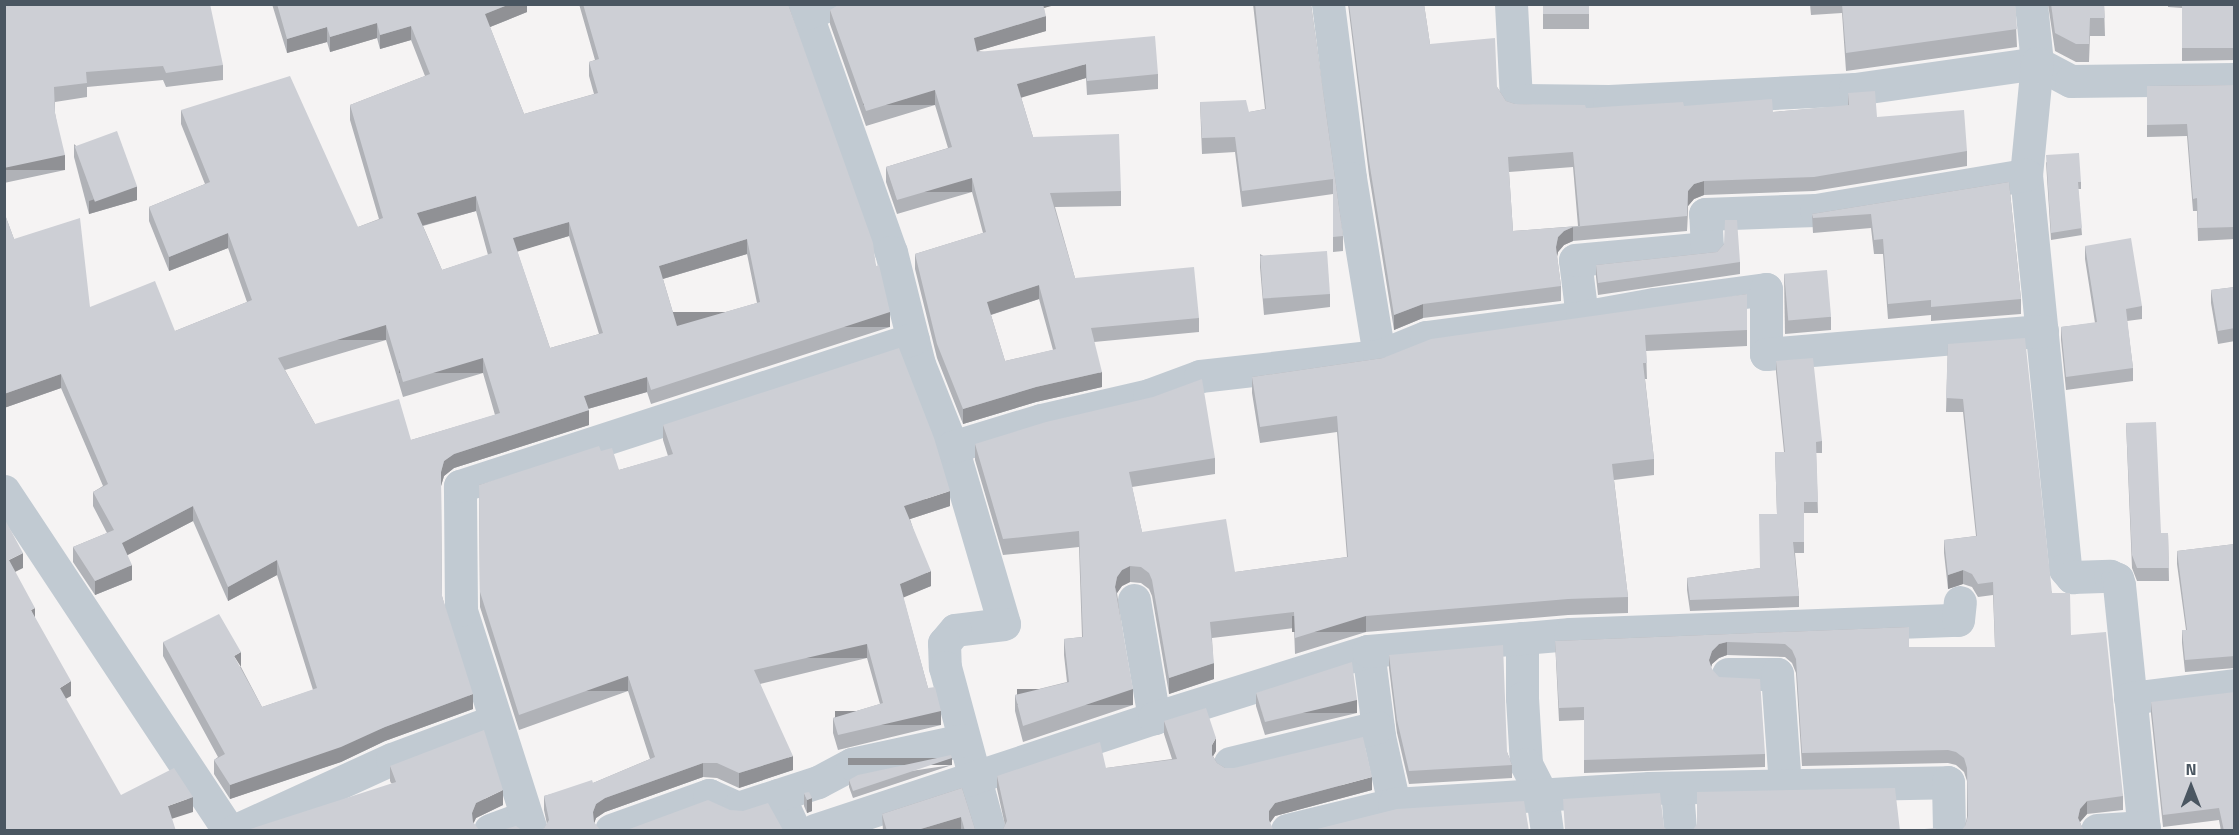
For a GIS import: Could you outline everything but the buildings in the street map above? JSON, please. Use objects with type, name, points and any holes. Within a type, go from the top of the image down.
[{"type":"street","points":[[1328,4],[1350,177],[1379,357]]},
{"type":"street","points":[[1511,4],[1516,100],[1609,101],[1855,89],[2037,63],[2072,81],[2235,79]]},
{"type":"street","points":[[2031,4],[2037,63],[2026,175],[2065,569],[2072,578],[2117,579],[2144,829],[2097,831]]},
{"type":"street","points":[[814,7],[891,252],[919,364],[952,447],[1004,624],[955,630],[944,643],[945,667],[989,831]]},
{"type":"street","points":[[1582,317],[1575,260],[1707,248],[1705,214],[1816,210],[2026,175]]},
{"type":"street","points":[[952,447],[1041,420],[1149,395],[1200,376],[1379,357],[1426,337],[1582,317],[1654,304],[1766,289],[1766,354],[2042,331]]},
{"type":"street","points":[[490,831],[528,824],[461,610],[460,486],[913,339]]},
{"type":"street","points":[[4,491],[228,831]]},
{"type":"street","points":[[1134,600],[1154,718]]},
{"type":"street","points":[[814,831],[1154,718],[1368,651],[1522,638],[1958,620],[1960,602]]},
{"type":"street","points":[[1522,638],[1522,698],[1526,764],[1542,796],[1546,831]]},
{"type":"street","points":[[1368,651],[1378,727],[1394,804]]},
{"type":"street","points":[[1728,674],[1777,674],[1785,786]]},
{"type":"street","points":[[2130,698],[2235,685]]},
{"type":"street","points":[[236,831],[392,759],[494,721]]},
{"type":"street","points":[[1230,763],[1378,727]]},
{"type":"street","points":[[611,831],[709,795],[738,808],[819,782],[852,764],[963,740]]},
{"type":"street","points":[[1287,831],[1394,804],[1677,788],[1948,782],[1949,831]]},
{"type":"street","points":[[1677,788],[1680,831]]},
{"type":"street","points":[[778,795],[794,831]]}]
